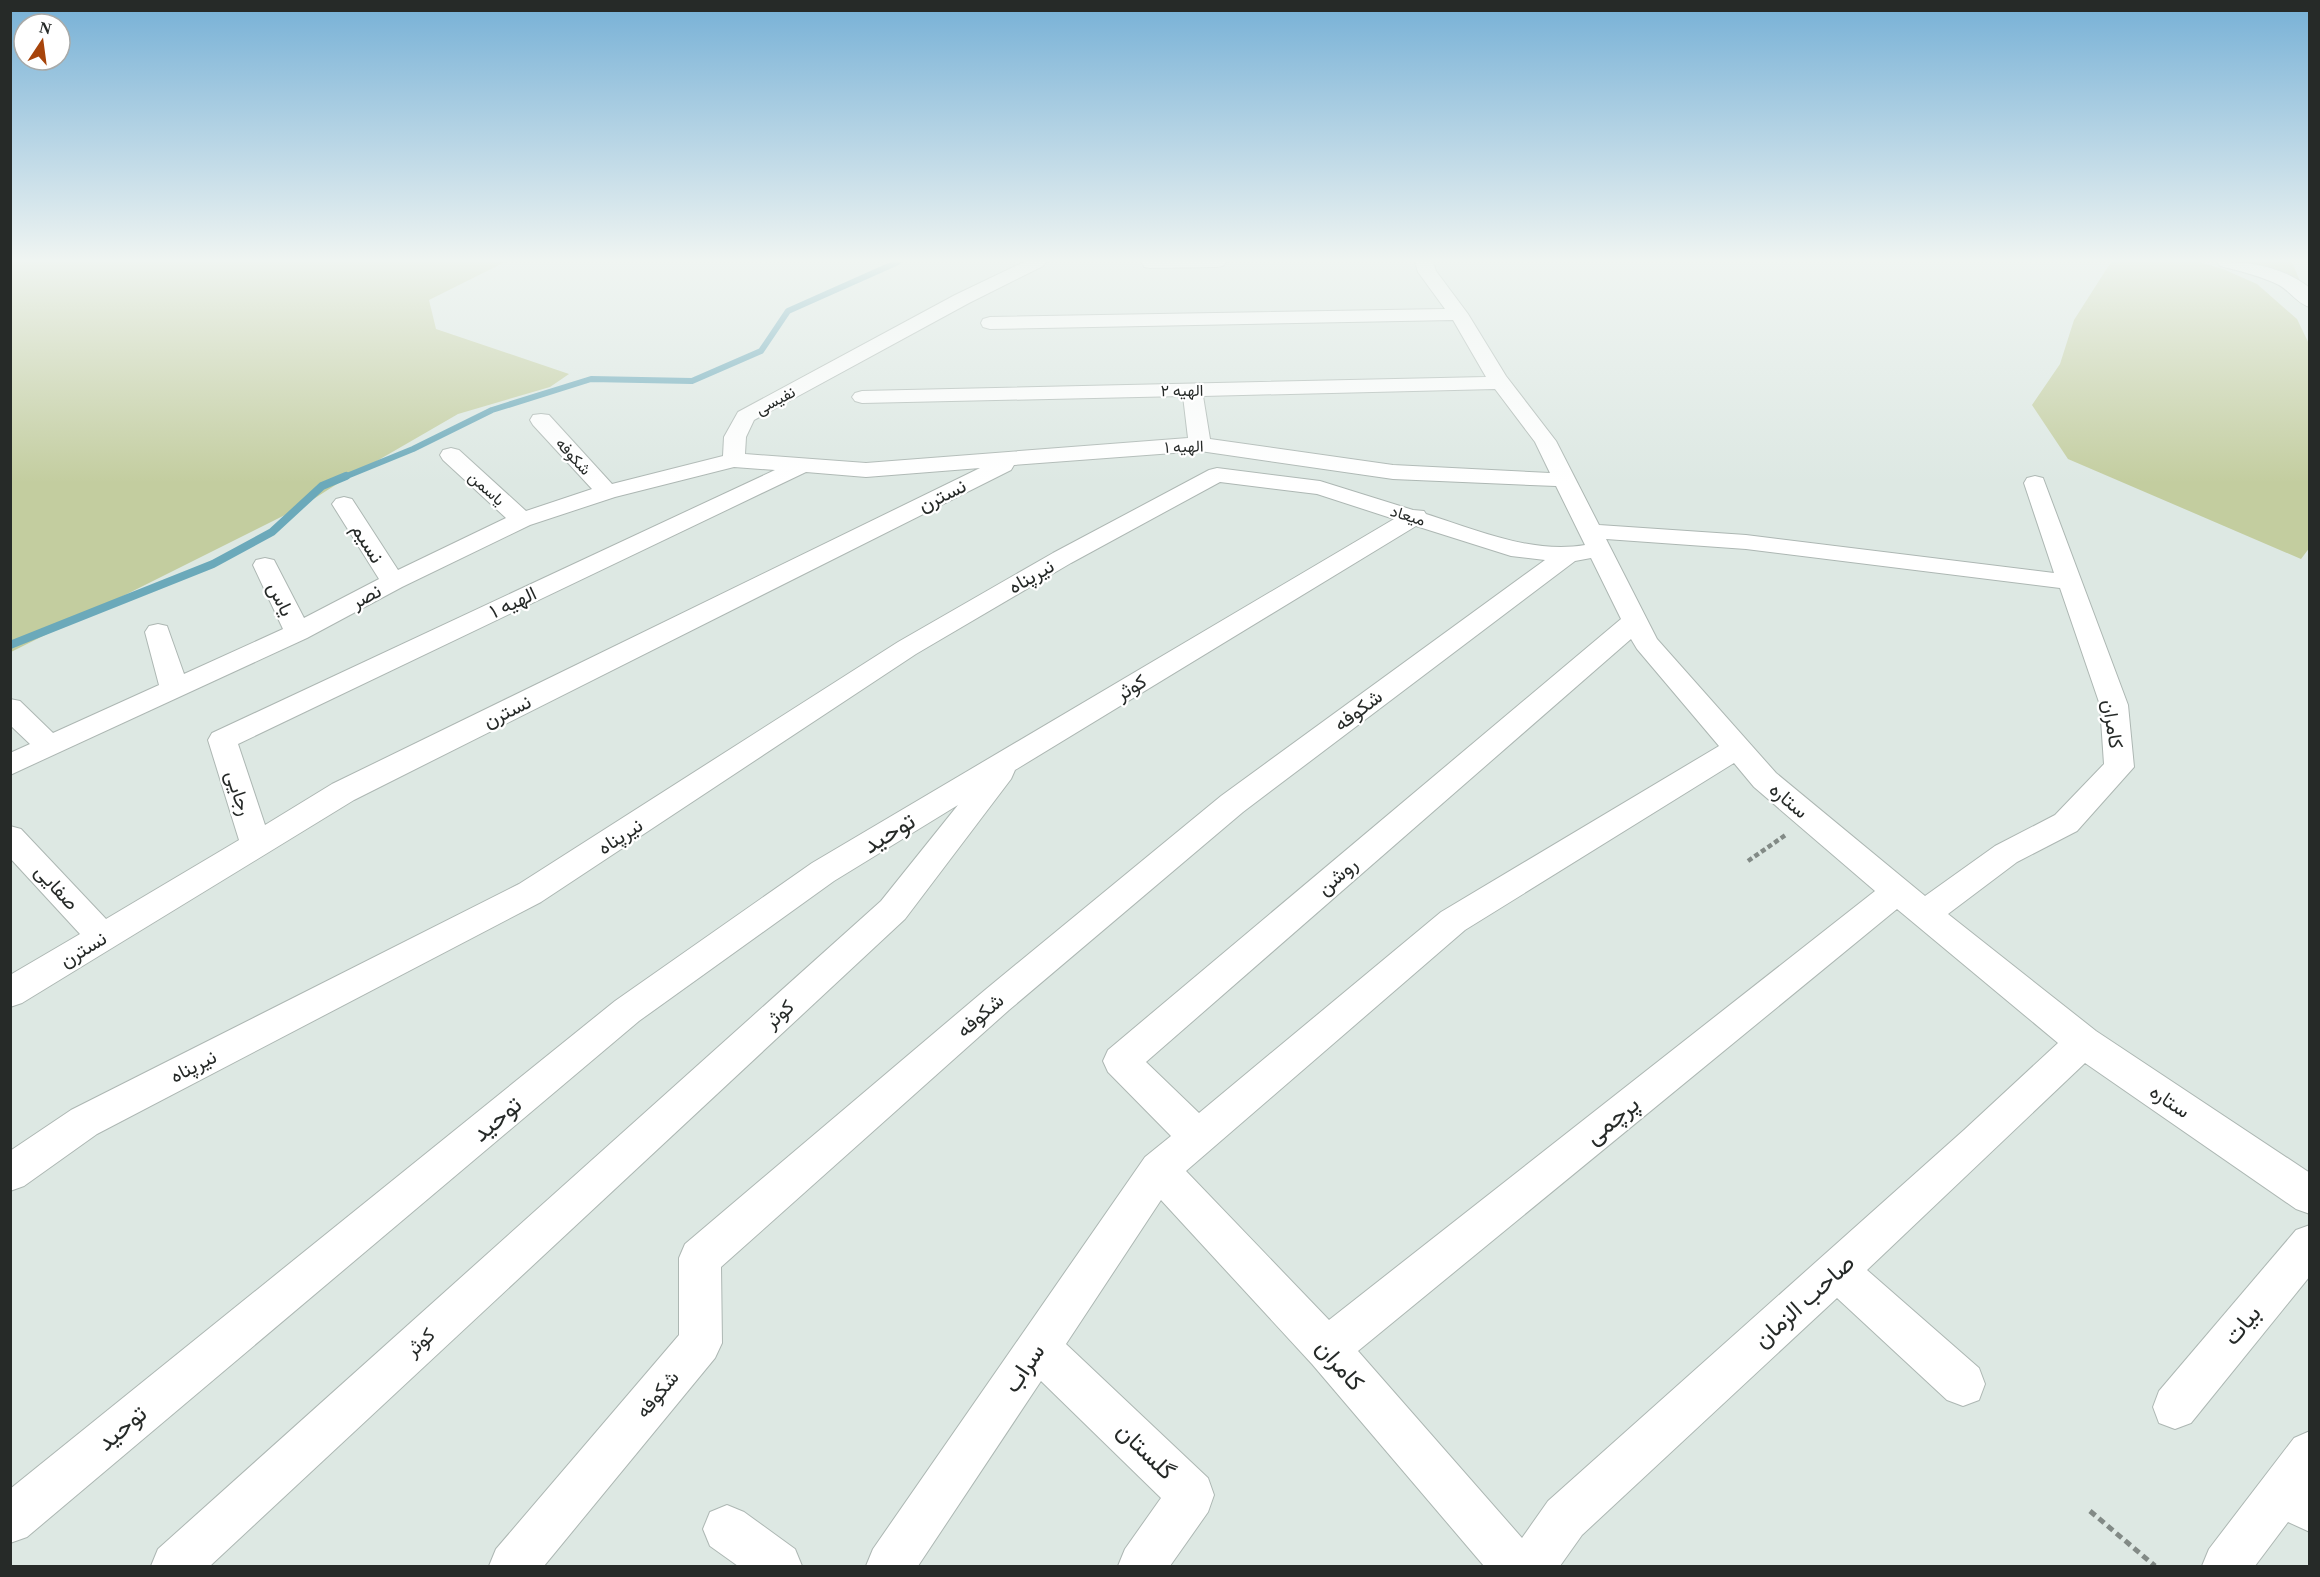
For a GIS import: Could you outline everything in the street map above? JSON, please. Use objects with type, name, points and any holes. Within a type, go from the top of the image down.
[{"type":"street","name":"نفیسی","points":[[734,460],[735,437],[745,416],[894,336]]},
{"type":"street","name":"ستاره","points":[[1472,336],[1502,383],[1545,441],[1564,480],[1585,545],[1635,622],[1646,644],[1765,780],[1910,902],[2083,1042],[2310,1196]]},
{"type":"street","name":"الهیه ۲","points":[[862,397],[1502,383]]},
{"type":"street","points":[[1192,390],[1200,444]]},
{"type":"street","name":"شکوفه","points":[[541,420],[607,492]]},
{"type":"street","name":"الهیه ۱","points":[[734,460],[866,470],[1200,444],[1393,472],[1564,480]]},
{"type":"street","name":"یاسمن","points":[[451,455],[522,520]]},
{"type":"street","name":"نسترن","points":[[10,993],[343,792],[1019,458]]},
{"type":"street","name":"نصر","points":[[10,765],[298,632],[393,582],[522,520],[607,492],[734,460]]},
{"type":"street","name":"الهیه ۱","points":[[222,740],[804,464]]},
{"type":"street","name":"میعاد","points":[[1217,475],[1320,488],[1416,516],[1520,551],[1585,545],[1746,542],[2070,582]]},
{"type":"street","name":"نیرپناه","points":[[10,1173],[84,1122],[530,893],[907,648],[1062,558],[1217,475]]},
{"type":"street","name":"کامران","points":[[1910,902],[2066,823],[2120,766],[2114,705],[2035,483]]},
{"type":"street","name":"نسیم","points":[[344,504],[393,582]]},
{"type":"street","name":"کوثر","points":[[175,1566],[893,910],[1012,758],[1416,516]]},
{"type":"street","name":"شکوفه","points":[[513,1566],[700,1343],[700,1258],[997,1000],[1232,804],[1585,545]]},
{"type":"street","name":"یاس","points":[[265,566],[298,632]]},
{"type":"street","name":"روشن","points":[[1197,1137],[1121,1061],[1635,622]]},
{"type":"street","points":[[158,632],[174,688]]},
{"type":"street","points":[[10,708],[49,746]]},
{"type":"street","name":"رجایی","points":[[222,740],[256,845]]},
{"type":"street","name":"سراب","points":[[890,1566],[1159,1170],[1453,921],[1737,748]]},
{"type":"street","name":"توحید","points":[[10,1520],[627,1011],[823,872],[1012,758]]},
{"type":"street","name":"صفایی","points":[[10,837],[103,937]]},
{"type":"street","name":"پرچمی","points":[[1327,1349],[1910,902]]},
{"type":"street","name":"صاحب الزمان","points":[[1531,1566],[1565,1518],[1838,1271],[2083,1042]]},
{"type":"street","name":"کامران","points":[[1159,1170],[1327,1349],[1515,1566]]},
{"type":"street","name":"بیات","points":[[2175,1407],[2310,1244]]},
{"type":"street","points":[[1838,1271],[1963,1384]]},
{"type":"street","name":"گلستان","points":[[1038,1348],[1191,1495],[1142,1566]]},
{"type":"street","points":[[2226,1566],[2301,1484]]},
{"type":"street","points":[[727,1529],[778,1566]]},
{"type":"path","points":[[1748,861],[1810,818]]},
{"type":"path","points":[[2090,1511],[2155,1566]]},
{"type":"green space","points":[[11,336],[455,336],[569,374],[550,387],[458,414],[301,507],[11,652]]},
{"type":"green space","points":[[2069,336],[2305,336],[2310,346],[2310,547],[2301,559],[2068,459],[2032,405],[2060,364]]},
{"type":"waterway","points":[[342,478],[413,449],[492,410],[591,379],[692,381],[761,351],[771,336]]},
{"type":"waterway","points":[[10,645],[213,564],[272,532],[322,486],[346,476]]}]
